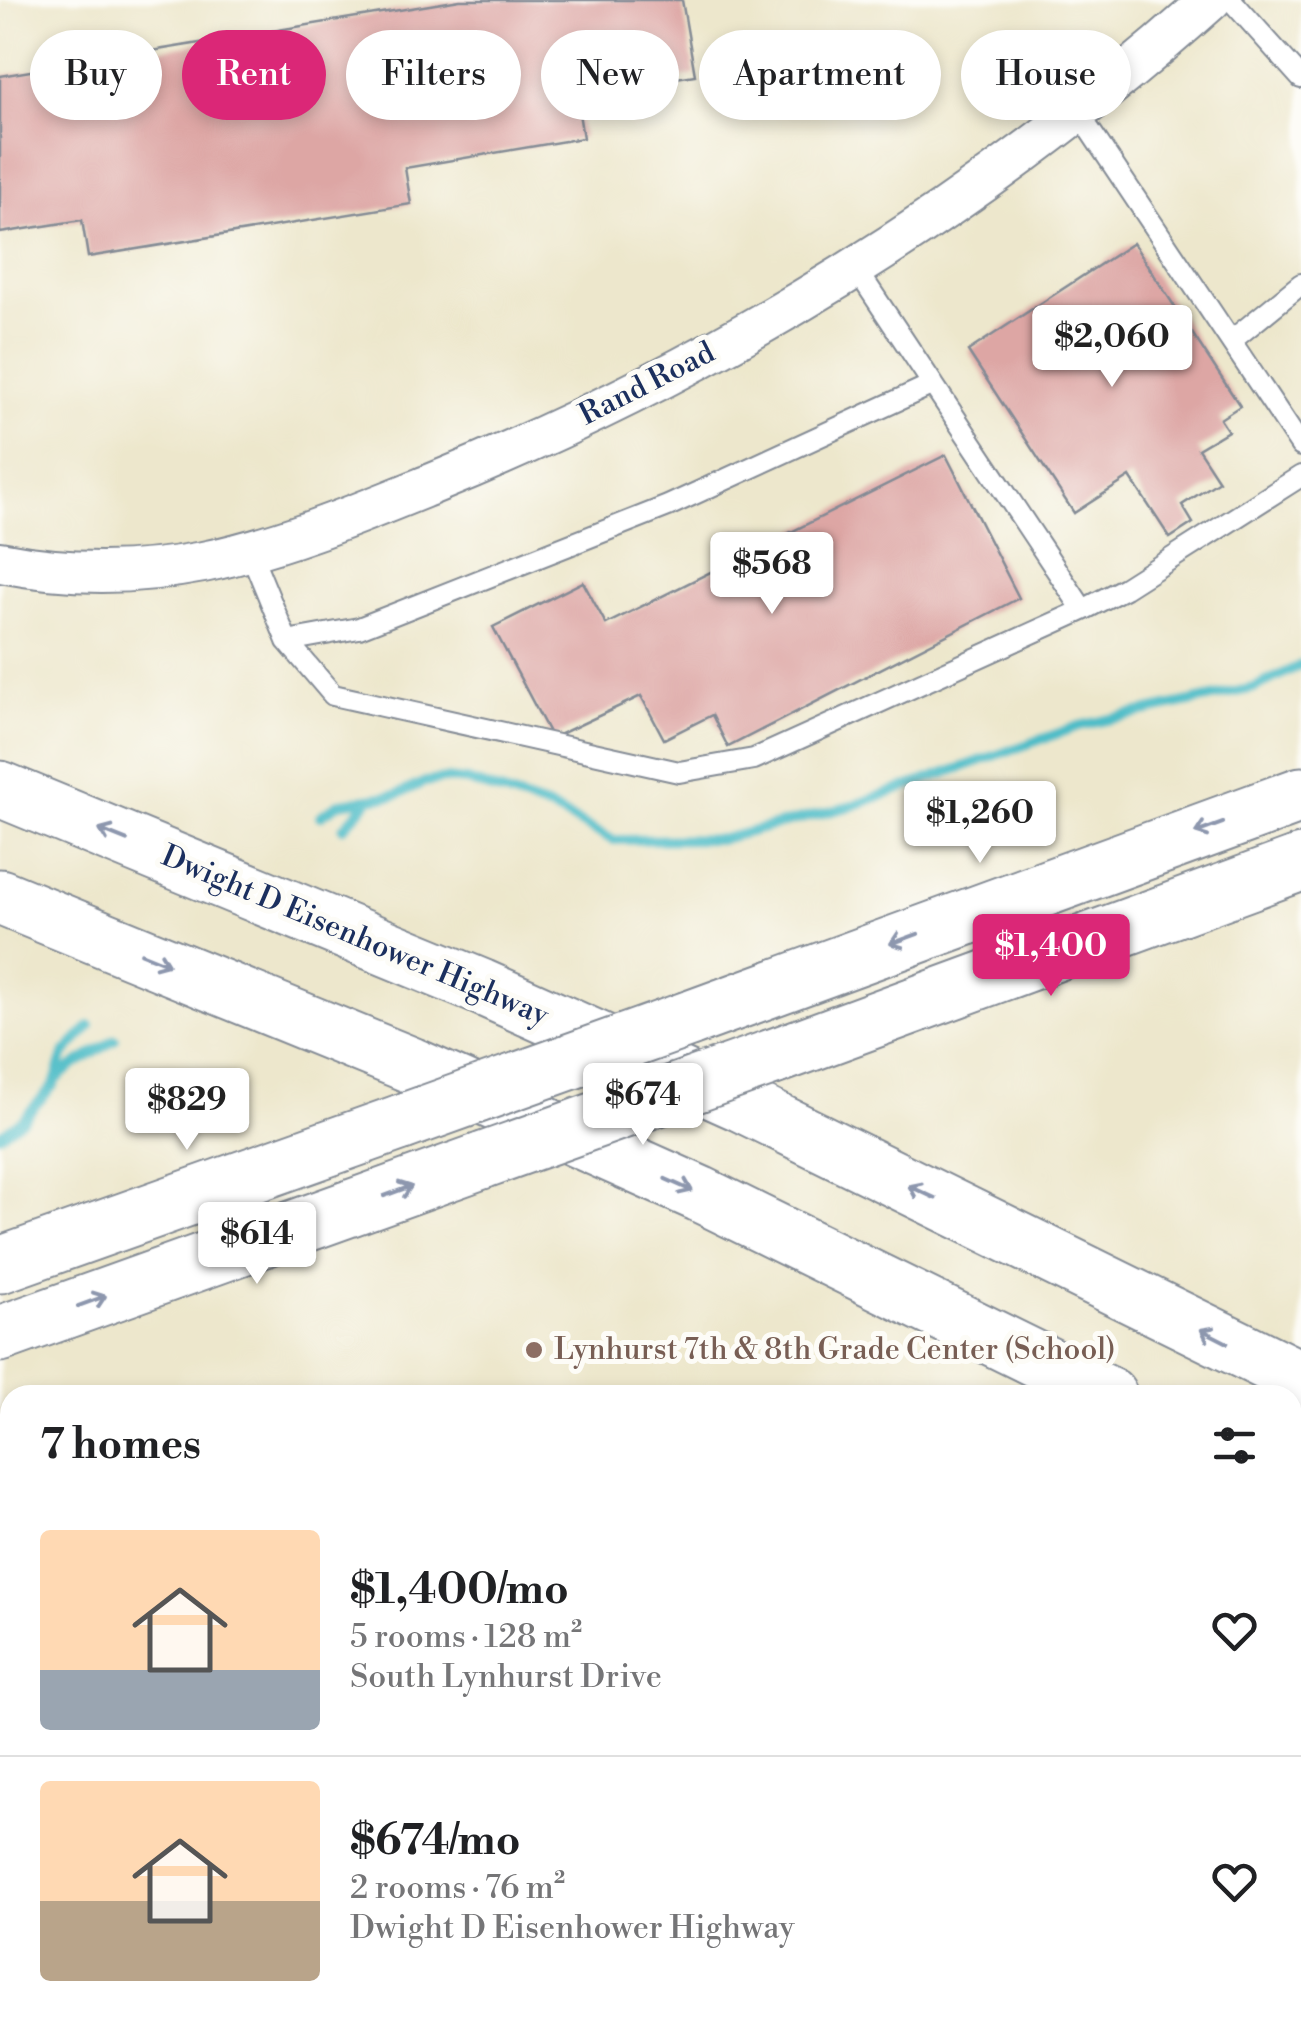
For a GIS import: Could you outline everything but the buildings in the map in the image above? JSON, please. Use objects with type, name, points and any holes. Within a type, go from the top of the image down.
[{"type":"main road","name":"Dwight D Eisenhower Highway","points":[[0,790],[481,987],[724,1096],[1301,1380]]},
{"type":"main road","points":[[0,1266],[1301,794]]},
{"type":"main road","points":[[0,1334],[1301,863]]},
{"type":"main road","points":[[0,897],[411,1065],[700,1194],[1089,1385]]},
{"type":"street","name":"Rand Road","points":[[1131,66],[1211,0]]},
{"type":"street","name":"Rand Road","points":[[0,562],[103,572],[200,563],[250,550],[410,493],[554,432],[736,338],[856,267],[1065,120]]},
{"type":"lane","points":[[1230,0],[1301,78]]},
{"type":"lane","points":[[1083,120],[1301,446]]},
{"type":"lane","points":[[856,267],[1083,610]]},
{"type":"lane","points":[[1231,341],[1301,284]]},
{"type":"lane","points":[[287,640],[359,628],[650,514],[933,384]]},
{"type":"lane","points":[[250,550],[287,640],[333,695],[679,772],[754,759],[1083,610],[1125,588],[1301,476]]},
{"type":"waterway","points":[[320,816],[340,803],[396,795],[425,782],[445,779],[467,781],[552,809],[613,840],[722,839],[852,806],[1079,726],[1254,688],[1301,665]]},
{"type":"waterway","points":[[343,828],[369,800]]},
{"type":"waterway","points":[[0,1135],[23,1119],[54,1085],[64,1054],[90,1026]]},
{"type":"waterway","points":[[59,1077],[115,1039]]},
{"type":"place","name":"Lynhurst 7th & 8th Grade Center (School)","points":[[534,1350]]}]
